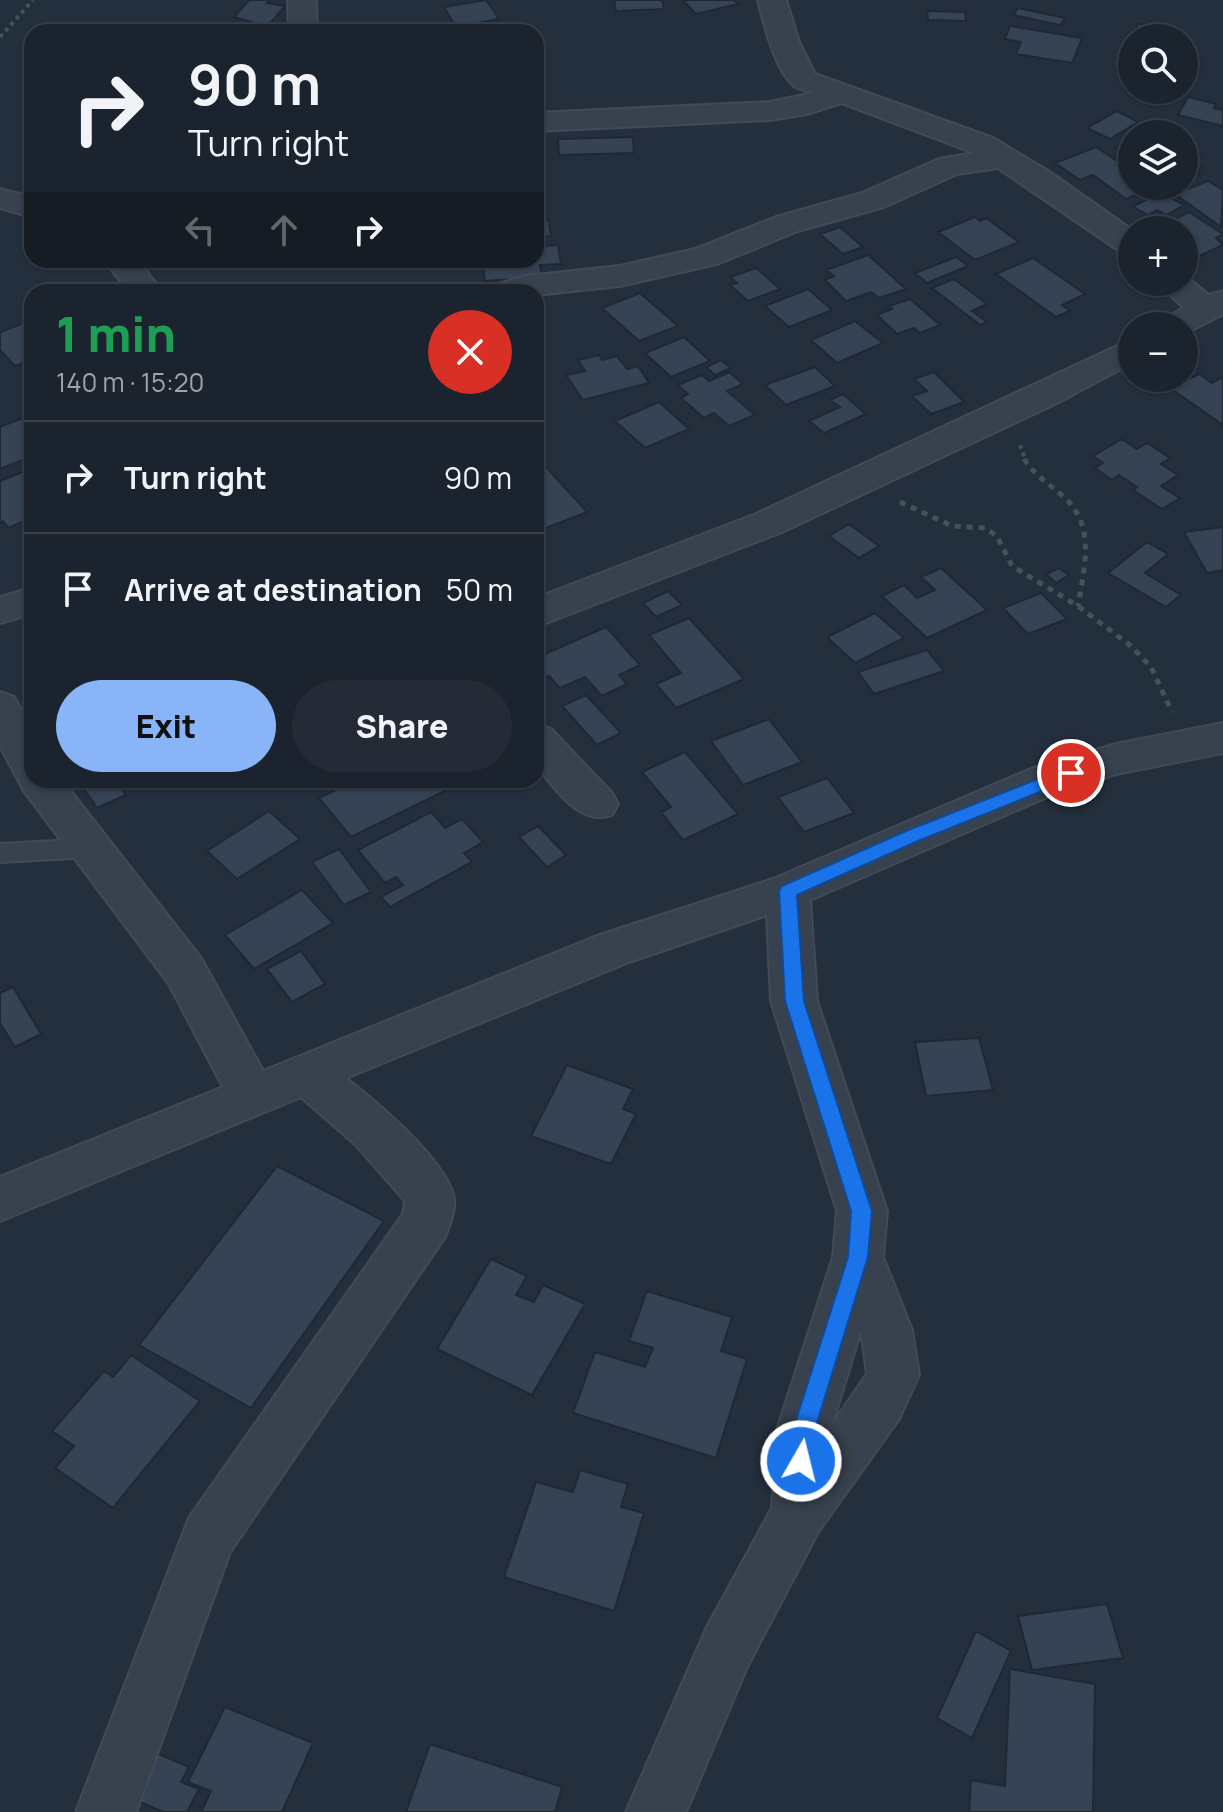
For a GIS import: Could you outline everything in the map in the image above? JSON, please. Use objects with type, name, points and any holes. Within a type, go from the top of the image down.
[{"type":"street","points":[[302,0],[303,24]]},
{"type":"street","points":[[772,0],[782,38],[794,66],[805,80],[982,145],[1118,235]]},
{"type":"street","points":[[544,122],[770,111],[807,105],[839,94]]},
{"type":"street","points":[[544,284],[620,276],[690,261],[787,224],[873,200],[950,166],[1004,158]]},
{"type":"street","points":[[0,198],[24,204]]},
{"type":"street","points":[[126,268],[140,284]]},
{"type":"street","points":[[544,610],[769,523],[1011,411],[1118,356]]},
{"type":"street","points":[[0,610],[24,603]]},
{"type":"street","points":[[0,707],[24,752]]},
{"type":"street","points":[[0,1199],[613,949],[788,891],[1048,779],[1116,759],[1204,743]]},
{"type":"street","points":[[544,748],[597,804]]},
{"type":"street","points":[[45,788],[185,971],[252,1096]]},
{"type":"street","points":[[788,891],[794,1001],[862,1211],[858,1257],[802,1436],[799,1513]]},
{"type":"street","points":[[106,1812],[208,1537],[427,1221],[430,1197],[413,1172],[369,1123],[306,1074]]},
{"type":"street","points":[[656,1812],[727,1647],[799,1513],[894,1378],[887,1332],[858,1257]]},
{"type":"lane","points":[[0,853],[91,848]]},
{"type":"path","points":[[0,37],[33,0]]},
{"type":"path","points":[[1011,411],[1022,460],[1073,505],[1081,518],[1086,534],[1078,606]]},
{"type":"path","points":[[865,478],[911,510],[936,521],[952,526],[985,528],[997,536],[1012,566],[1078,606],[1131,646],[1151,667],[1167,698],[1204,743]]},
{"type":"building","points":[[249,0],[270,0],[267,3],[285,6],[270,24],[257,24],[234,17]]},
{"type":"building","points":[[486,0],[499,19],[454,24],[444,7]]},
{"type":"building","points":[[614,0],[662,0],[664,9],[616,11]]},
{"type":"building","points":[[683,0],[734,0],[738,4],[696,14]]},
{"type":"building","points":[[1018,8],[1065,18],[1060,25],[1013,15]]},
{"type":"building","points":[[927,11],[965,12],[966,21],[928,20]]},
{"type":"building","points":[[1010,26],[1082,38],[1072,63],[1016,54],[1021,42],[1005,39]]},
{"type":"building","points":[[1198,100],[1216,104],[1214,108],[1223,110],[1223,126],[1178,115],[1184,104],[1198,104]]},
{"type":"building","points":[[1117,111],[1134,120],[1118,120],[1118,134],[1110,139],[1087,128]]},
{"type":"building","points":[[633,137],[634,153],[559,155],[558,139]]},
{"type":"building","points":[[1096,147],[1118,162],[1118,193],[1093,175],[1080,180],[1055,163]]},
{"type":"building","points":[[1208,181],[1223,190],[1221,227],[1183,200],[1198,200],[1198,185]]},
{"type":"building","points":[[1146,200],[1175,200],[1184,205],[1166,215],[1157,210],[1148,215],[1133,207]]},
{"type":"building","points":[[975,217],[980,221],[986,218],[1019,242],[975,260],[938,232]]},
{"type":"building","points":[[1198,218],[1223,234],[1216,238],[1223,245],[1198,257]]},
{"type":"building","points":[[544,219],[548,219],[551,236],[544,236]]},
{"type":"building","points":[[840,227],[863,247],[843,254],[820,234]]},
{"type":"building","points":[[558,245],[561,264],[544,265],[544,246]]},
{"type":"building","points":[[868,255],[906,289],[879,298],[871,292],[846,301],[825,280],[834,276],[826,270]]},
{"type":"building","points":[[956,257],[968,266],[927,283],[915,273]]},
{"type":"building","points":[[1033,258],[1085,294],[1062,305],[1070,311],[1056,317],[996,274]]},
{"type":"building","points":[[483,268],[540,268],[542,277],[485,281]]},
{"type":"building","points":[[756,268],[780,289],[748,301],[730,285],[737,283],[730,277]]},
{"type":"building","points":[[954,279],[987,304],[972,311],[987,322],[980,325],[932,288]]},
{"type":"building","points":[[808,289],[832,310],[789,327],[765,306]]},
{"type":"building","points":[[640,293],[678,326],[639,341],[602,308]]},
{"type":"building","points":[[910,299],[940,325],[920,333],[914,328],[897,334],[877,315],[892,309],[889,306]]},
{"type":"building","points":[[855,321],[883,343],[837,363],[811,340]]},
{"type":"building","points":[[24,323],[24,362],[15,366],[0,350],[0,332]]},
{"type":"building","points":[[684,337],[710,361],[671,377],[645,353]]},
{"type":"building","points":[[599,355],[602,360],[617,356],[627,369],[638,366],[649,383],[583,400],[566,375],[585,371],[578,360]]},
{"type":"building","points":[[721,360],[731,368],[715,375],[706,367]]},
{"type":"building","points":[[815,367],[835,386],[786,405],[765,385]]},
{"type":"building","points":[[729,372],[743,384],[727,391],[755,415],[729,426],[714,413],[704,418],[681,398],[688,394],[678,385],[702,375],[709,381]]},
{"type":"building","points":[[934,372],[964,402],[931,414],[912,396],[927,391],[914,379]]},
{"type":"building","points":[[1198,374],[1212,383],[1223,377],[1223,425],[1176,392],[1198,392]]},
{"type":"building","points":[[843,394],[866,414],[824,433],[809,421],[840,407],[830,400]]},
{"type":"building","points":[[659,402],[689,429],[645,448],[615,421]]},
{"type":"building","points":[[24,418],[24,459],[0,469],[0,427]]},
{"type":"building","points":[[1122,439],[1137,449],[1147,443],[1170,458],[1161,464],[1178,475],[1161,486],[1180,498],[1162,509],[1133,490],[1137,487],[1119,475],[1112,480],[1095,468],[1103,463],[1093,456]]},
{"type":"building","points":[[546,467],[587,512],[544,529]]},
{"type":"building","points":[[24,471],[24,521],[8,528],[3,521],[0,523],[0,481]]},
{"type":"building","points":[[849,524],[879,546],[859,558],[829,536]]},
{"type":"building","points":[[1223,527],[1223,570],[1207,573],[1184,532]]},
{"type":"building","points":[[1147,542],[1168,554],[1145,573],[1181,595],[1166,607],[1108,573]]},
{"type":"building","points":[[941,568],[987,610],[927,638],[882,596],[904,585],[917,598],[935,590],[921,577]]},
{"type":"building","points":[[1059,568],[1069,575],[1056,583],[1046,574]]},
{"type":"building","points":[[668,591],[682,605],[656,617],[643,603]]},
{"type":"building","points":[[1041,593],[1067,619],[1028,634],[1003,608]]},
{"type":"building","points":[[875,613],[904,638],[855,663],[827,637]]},
{"type":"building","points":[[689,618],[744,679],[676,708],[656,684],[681,673],[649,635]]},
{"type":"building","points":[[606,627],[640,665],[619,675],[627,684],[602,696],[585,677],[560,688],[549,676],[544,678],[544,654]]},
{"type":"building","points":[[927,650],[944,671],[874,694],[858,672]]},
{"type":"building","points":[[586,695],[621,733],[597,745],[562,706]]},
{"type":"building","points":[[769,719],[802,762],[743,785],[711,741]]},
{"type":"building","points":[[685,752],[738,814],[683,840],[661,812],[671,807],[642,772]]},
{"type":"building","points":[[827,778],[854,813],[804,832],[778,797]]},
{"type":"building","points":[[83,788],[121,788],[126,795],[97,808]]},
{"type":"building","points":[[340,788],[451,788],[351,837],[319,798]]},
{"type":"building","points":[[269,811],[300,839],[237,879],[207,851]]},
{"type":"building","points":[[431,812],[445,828],[462,819],[483,842],[464,853],[472,862],[390,907],[381,897],[403,885],[396,877],[385,883],[358,850]]},
{"type":"building","points":[[538,826],[566,855],[547,867],[519,837]]},
{"type":"building","points":[[339,849],[371,892],[344,905],[312,862]]},
{"type":"building","points":[[302,890],[333,923],[254,969],[225,935]]},
{"type":"building","points":[[301,951],[325,984],[292,1002],[267,969]]},
{"type":"building","points":[[13,987],[41,1034],[15,1047],[0,1023],[0,993]]},
{"type":"building","points":[[979,1038],[993,1090],[926,1096],[915,1042]]},
{"type":"building","points":[[567,1065],[633,1089],[623,1109],[636,1114],[611,1164],[531,1136]]},
{"type":"building","points":[[277,1166],[384,1221],[251,1408],[139,1345]]},
{"type":"building","points":[[491,1259],[527,1276],[516,1295],[534,1302],[543,1285],[585,1304],[532,1395],[437,1349]]},
{"type":"building","points":[[647,1291],[732,1317],[721,1351],[747,1359],[716,1458],[573,1413],[595,1352],[645,1367],[653,1348],[629,1341]]},
{"type":"building","points":[[131,1355],[200,1401],[113,1508],[55,1468],[74,1446],[52,1431],[104,1371],[113,1377]]},
{"type":"building","points":[[580,1470],[628,1484],[621,1507],[644,1513],[614,1611],[504,1577],[536,1482],[573,1492]]},
{"type":"building","points":[[1107,1604],[1123,1658],[1032,1670],[1018,1616]]},
{"type":"building","points":[[976,1631],[1011,1651],[972,1738],[937,1718]]},
{"type":"building","points":[[1010,1669],[1095,1684],[1093,1812],[969,1812],[971,1780],[1005,1786]]},
{"type":"building","points":[[225,1707],[313,1743],[282,1812],[201,1812],[211,1791],[188,1782]]},
{"type":"building","points":[[430,1744],[562,1787],[555,1812],[406,1812]]},
{"type":"building","points":[[154,1752],[189,1767],[181,1782],[199,1789],[187,1812],[163,1812],[131,1798]]},
{"type":"route","points":[[801,1461],[802,1436],[858,1257],[862,1211],[794,1001],[788,891],[1048,779],[1071,773]]}]
